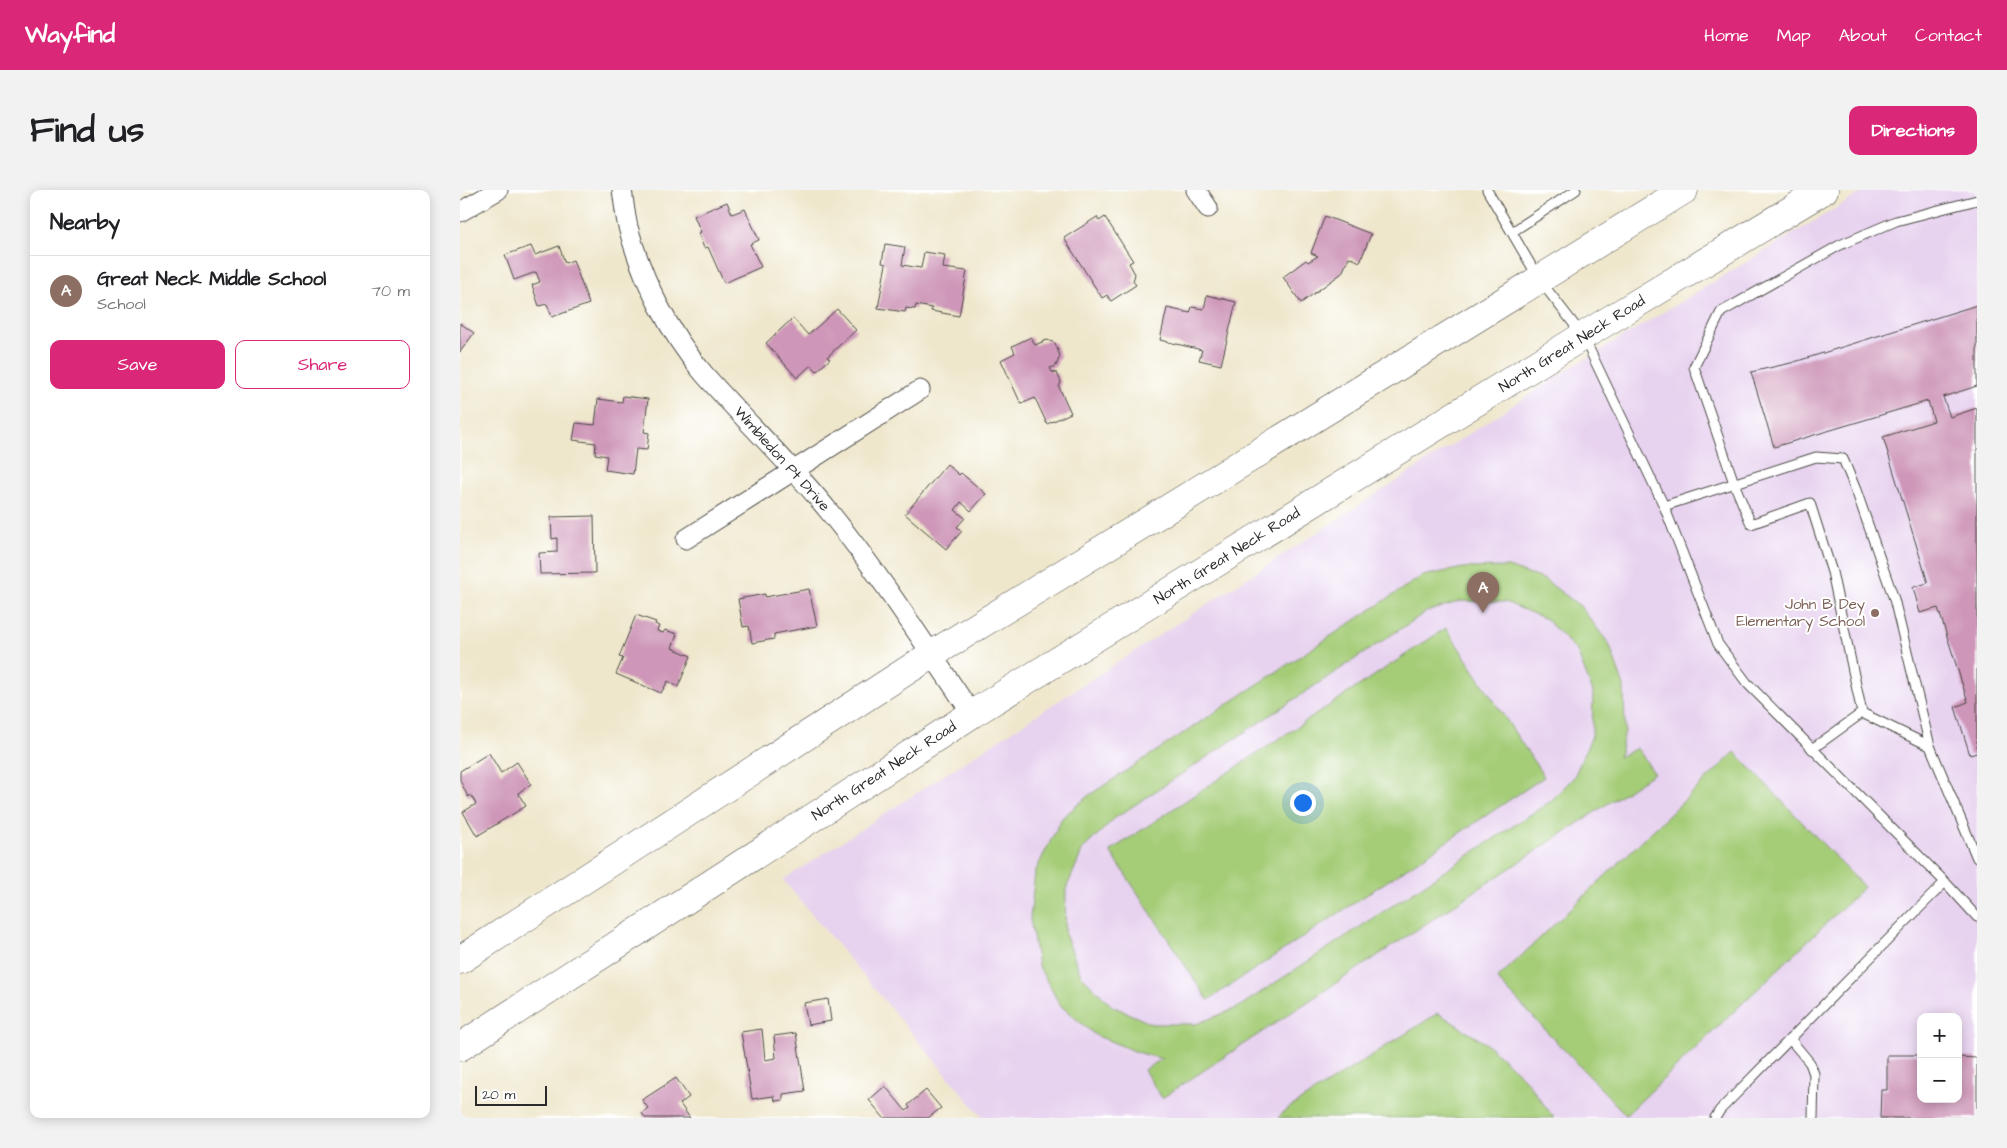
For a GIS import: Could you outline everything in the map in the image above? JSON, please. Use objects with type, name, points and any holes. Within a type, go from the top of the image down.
[{"type":"main road","points":[[460,960],[931,655],[1684,190]]},
{"type":"main road","name":"North Great Neck Road","points":[[460,1046],[972,714],[1583,336],[1824,190]]},
{"type":"street","points":[[460,212],[498,190]]},
{"type":"street","name":"Wimbledon Pt Drive","points":[[622,190],[628,226],[637,254],[651,290],[675,333],[703,372],[794,471],[856,545],[972,714]]},
{"type":"street","points":[[1196,190],[1208,208]]},
{"type":"street","points":[[686,539],[920,390]]},
{"type":"lane","points":[[1487,190],[1540,279],[1583,336],[1664,506],[1718,644],[1746,683],[1945,882],[1977,917]]},
{"type":"lane","points":[[1512,232],[1576,190]]},
{"type":"lane","points":[[1862,713],[1832,572],[1810,503],[1751,524],[1734,483],[1694,367],[1721,312],[1840,244],[1896,222],[1977,200]]},
{"type":"lane","points":[[1664,506],[1816,457],[1843,459],[1856,490],[1894,599],[1930,746],[1977,858]]},
{"type":"lane","points":[[1862,713],[1930,746]]},
{"type":"lane","points":[[1812,749],[1862,713]]},
{"type":"lane","points":[[1715,1118],[1720,1110],[1945,882]]},
{"type":"lane","points":[[1790,1039],[1810,1063],[1814,1074],[1813,1118]]},
{"type":"shaded area","points":[[1866,190],[1977,190],[1977,1118],[983,1118],[783,880],[1569,369]]},
{"type":"green space","points":[[1508,567],[1545,580],[1580,606],[1609,644],[1624,686],[1625,731],[1619,757],[1637,748],[1654,773],[1162,1098],[1144,1070],[1162,1059],[1137,1052],[1095,1035],[1060,1005],[1038,965],[1030,919],[1035,872],[1062,818],[1088,796],[1422,576],[1463,568]],"holes":[[[1461,601],[1505,602],[1546,619],[1577,651],[1593,692],[1592,736],[1574,777],[1551,801],[1237,1008],[1196,1024],[1152,1024],[1112,1006],[1081,975],[1065,934],[1066,889],[1083,849],[1115,818],[1426,612]]]},
{"type":"green space","points":[[1446,628],[1544,777],[1208,1000],[1110,851]]},
{"type":"green space","points":[[1735,752],[1864,887],[1626,1115],[1497,979]]},
{"type":"green space","points":[[1438,1013],[1488,1045],[1524,1078],[1554,1118],[1278,1118],[1286,1110]]},
{"type":"building","points":[[727,202],[732,214],[745,209],[759,240],[750,244],[761,267],[724,283],[708,247],[704,248],[698,233],[701,232],[694,216]]},
{"type":"building","points":[[1325,216],[1371,234],[1360,262],[1349,257],[1342,273],[1301,303],[1283,277],[1306,260],[1308,262],[1318,256],[1311,253]]},
{"type":"building","points":[[1097,217],[1099,221],[1105,217],[1133,261],[1129,263],[1135,274],[1133,281],[1136,285],[1111,301],[1107,295],[1102,298],[1064,238]]},
{"type":"building","points":[[885,244],[905,247],[902,265],[921,268],[924,252],[945,255],[943,268],[967,271],[959,316],[931,311],[932,308],[916,305],[915,309],[906,308],[905,312],[878,308],[886,264],[882,263]]},
{"type":"building","points":[[531,246],[535,255],[559,246],[565,263],[573,260],[589,304],[552,317],[547,304],[539,306],[532,285],[540,282],[536,272],[514,280],[505,255]]},
{"type":"building","points":[[1207,295],[1236,302],[1221,365],[1199,360],[1202,350],[1160,340],[1167,308],[1190,313],[1192,307],[1204,309]]},
{"type":"building","points":[[1977,305],[1977,386],[1943,397],[1950,417],[1977,408],[1977,753],[1970,755],[1955,707],[1968,702],[1938,608],[1920,613],[1913,587],[1928,583],[1883,437],[1934,421],[1928,401],[1774,447],[1751,372],[1791,363]]},
{"type":"building","points":[[837,309],[856,330],[827,357],[830,359],[817,371],[811,365],[797,378],[766,343],[793,318],[808,335]]},
{"type":"building","points":[[460,323],[474,333],[460,352]]},
{"type":"building","points":[[1031,337],[1035,345],[1047,340],[1055,343],[1060,356],[1056,366],[1050,368],[1052,372],[1057,373],[1061,382],[1059,387],[1071,413],[1047,424],[1035,398],[1021,404],[1001,360],[1015,353],[1012,346]]},
{"type":"building","points":[[623,396],[648,399],[644,432],[649,433],[647,450],[636,449],[633,474],[605,470],[607,456],[595,454],[596,443],[573,440],[576,423],[595,425],[598,399],[622,402]]},
{"type":"building","points":[[947,464],[986,494],[971,511],[961,502],[955,510],[965,518],[957,527],[962,531],[946,549],[905,514]]},
{"type":"building","points":[[594,516],[595,573],[540,574],[539,553],[557,552],[557,538],[552,539],[551,517]]},
{"type":"building","points":[[809,589],[817,626],[774,634],[774,639],[752,643],[749,626],[743,627],[738,599],[765,594],[765,597]]},
{"type":"building","points":[[636,615],[656,622],[655,624],[659,626],[657,631],[663,633],[665,630],[677,634],[672,648],[691,656],[678,687],[668,681],[661,693],[616,674],[623,658],[619,657]]},
{"type":"building","points":[[489,753],[501,773],[517,762],[531,784],[518,793],[526,806],[477,836],[463,812],[476,804],[471,795],[468,797],[460,780],[460,771]]},
{"type":"building","points":[[828,999],[831,1021],[808,1025],[804,1003]]},
{"type":"building","points":[[762,1029],[765,1060],[776,1058],[774,1036],[796,1033],[805,1091],[783,1094],[783,1100],[775,1101],[774,1096],[752,1099],[741,1032]]},
{"type":"building","points":[[1887,1055],[1917,1055],[1917,1103],[1962,1103],[1962,1057],[1977,1058],[1977,1118],[1880,1118],[1881,1090],[1887,1090]]},
{"type":"building","points":[[676,1078],[689,1097],[680,1104],[690,1118],[645,1118],[642,1113],[648,1108],[642,1100]]},
{"type":"building","points":[[885,1086],[906,1111],[910,1108],[908,1105],[926,1090],[941,1108],[928,1118],[884,1118],[869,1100]]},
{"type":"place","name":"Great Neck Middle School","points":[[1483,613]]},
{"type":"place","name":"John B Dey Elementary School","points":[[1875,613]]}]
